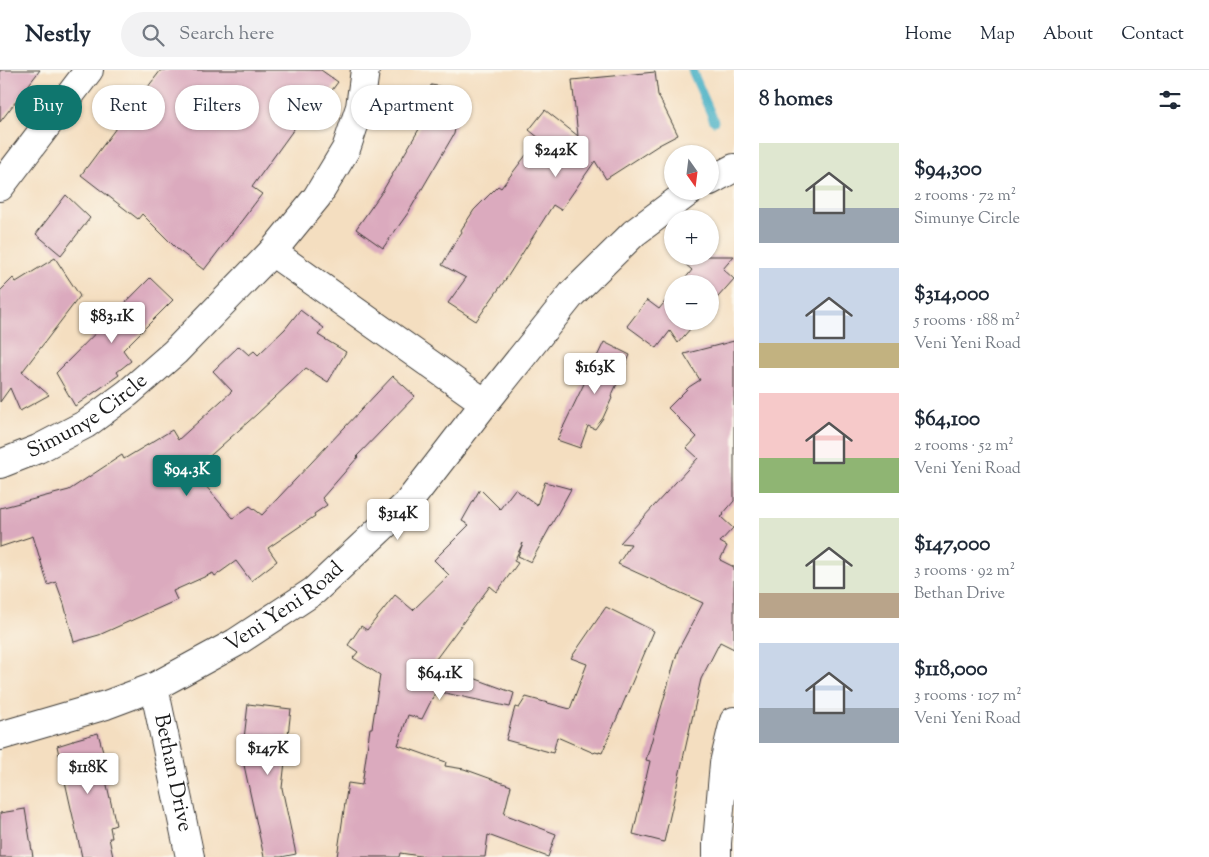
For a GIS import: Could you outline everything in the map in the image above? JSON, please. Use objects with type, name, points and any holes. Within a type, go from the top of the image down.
[{"type":"street","points":[[0,187],[89,70]]},
{"type":"street","name":"Simunye Circle","points":[[0,464],[38,448],[86,424],[128,393],[175,352],[272,252],[317,197],[346,149],[360,107],[365,70]]},
{"type":"street","points":[[719,176],[734,168]]},
{"type":"street","name":"Veni Yeni Road","points":[[0,736],[106,704],[154,687],[235,643],[314,591],[407,504],[572,294],[634,233],[678,200]]},
{"type":"street","points":[[272,252],[485,403]]},
{"type":"street","name":"Bethan Drive","points":[[154,687],[190,857]]},
{"type":"street","points":[[717,857],[724,763],[734,721]]},
{"type":"building","points":[[0,70],[40,70],[28,85],[15,85],[15,102],[0,122]]},
{"type":"building","points":[[161,70],[321,70],[338,82],[336,85],[269,85],[269,130],[293,130],[252,187],[262,194],[204,270],[177,249],[142,214],[138,219],[81,175],[115,130],[165,130],[165,85],[149,85]]},
{"type":"building","points":[[655,72],[658,95],[678,135],[606,179],[595,161],[561,210],[553,205],[508,276],[476,321],[448,303],[466,278],[442,265],[474,210],[498,186],[501,188],[539,138],[529,130],[545,110],[578,136],[572,80]]},
{"type":"building","points":[[419,130],[455,130],[408,213],[383,248],[356,229],[382,192]]},
{"type":"building","points":[[66,195],[90,218],[61,255],[36,234]]},
{"type":"building","points":[[719,256],[734,256],[723,269],[734,279],[719,296],[719,275],[688,275],[692,270],[686,265],[719,265]]},
{"type":"building","points":[[55,258],[80,296],[22,372],[49,395],[20,411],[10,388],[0,402],[0,291],[13,278],[16,282]]},
{"type":"building","points":[[150,278],[173,300],[123,350],[131,361],[117,372],[119,375],[75,406],[56,373]]},
{"type":"building","points":[[647,300],[659,309],[664,303],[664,330],[689,330],[678,343],[670,331],[657,348],[627,326]]},
{"type":"building","points":[[300,310],[324,328],[318,335],[346,352],[328,382],[306,368],[193,471],[233,518],[250,506],[262,515],[393,376],[415,396],[357,456],[322,498],[327,505],[314,514],[315,516],[268,548],[277,561],[251,581],[236,561],[215,576],[213,573],[173,591],[177,600],[99,635],[74,642],[56,582],[48,585],[33,536],[0,547],[0,508],[69,490],[122,455],[124,459],[172,430],[178,440],[232,391],[213,371],[239,346],[249,355],[254,351],[258,355],[285,329]]},
{"type":"building","points":[[734,341],[734,501],[721,517],[733,528],[720,542],[727,546],[720,560],[734,567],[734,649],[720,642],[701,679],[664,842],[633,834],[650,761],[646,760],[678,650],[703,603],[618,564],[631,544],[620,543],[698,458],[687,448],[697,437],[668,408],[689,387],[700,380],[684,354]]},
{"type":"building","points":[[604,342],[630,355],[603,418],[595,429],[588,426],[580,448],[557,440]]},
{"type":"building","points":[[545,482],[571,489],[531,562],[518,556],[523,543],[514,561],[518,563],[497,592],[490,586],[433,663],[514,693],[510,707],[436,691],[422,719],[408,715],[398,745],[446,762],[445,766],[464,769],[511,786],[504,814],[556,834],[548,857],[488,835],[485,857],[427,857],[400,853],[399,857],[337,857],[348,783],[362,785],[380,675],[353,658],[358,652],[348,645],[361,626],[367,630],[395,595],[413,610],[449,575],[434,560],[469,525],[462,521],[480,489],[500,509],[515,489],[537,505]]},
{"type":"building","points":[[606,607],[654,631],[602,753],[594,753],[557,737],[553,753],[506,740],[515,707],[519,708],[526,697],[570,709],[587,664],[571,658]]},
{"type":"building","points":[[248,704],[291,709],[282,788],[296,854],[281,857],[264,857],[242,756]]},
{"type":"building","points":[[98,733],[106,762],[102,763],[116,825],[110,827],[112,838],[109,838],[113,857],[82,857],[57,746]]},
{"type":"building","points":[[25,809],[33,857],[0,857],[0,813]]},
{"type":"waterway","points":[[692,70],[714,121]]}]
